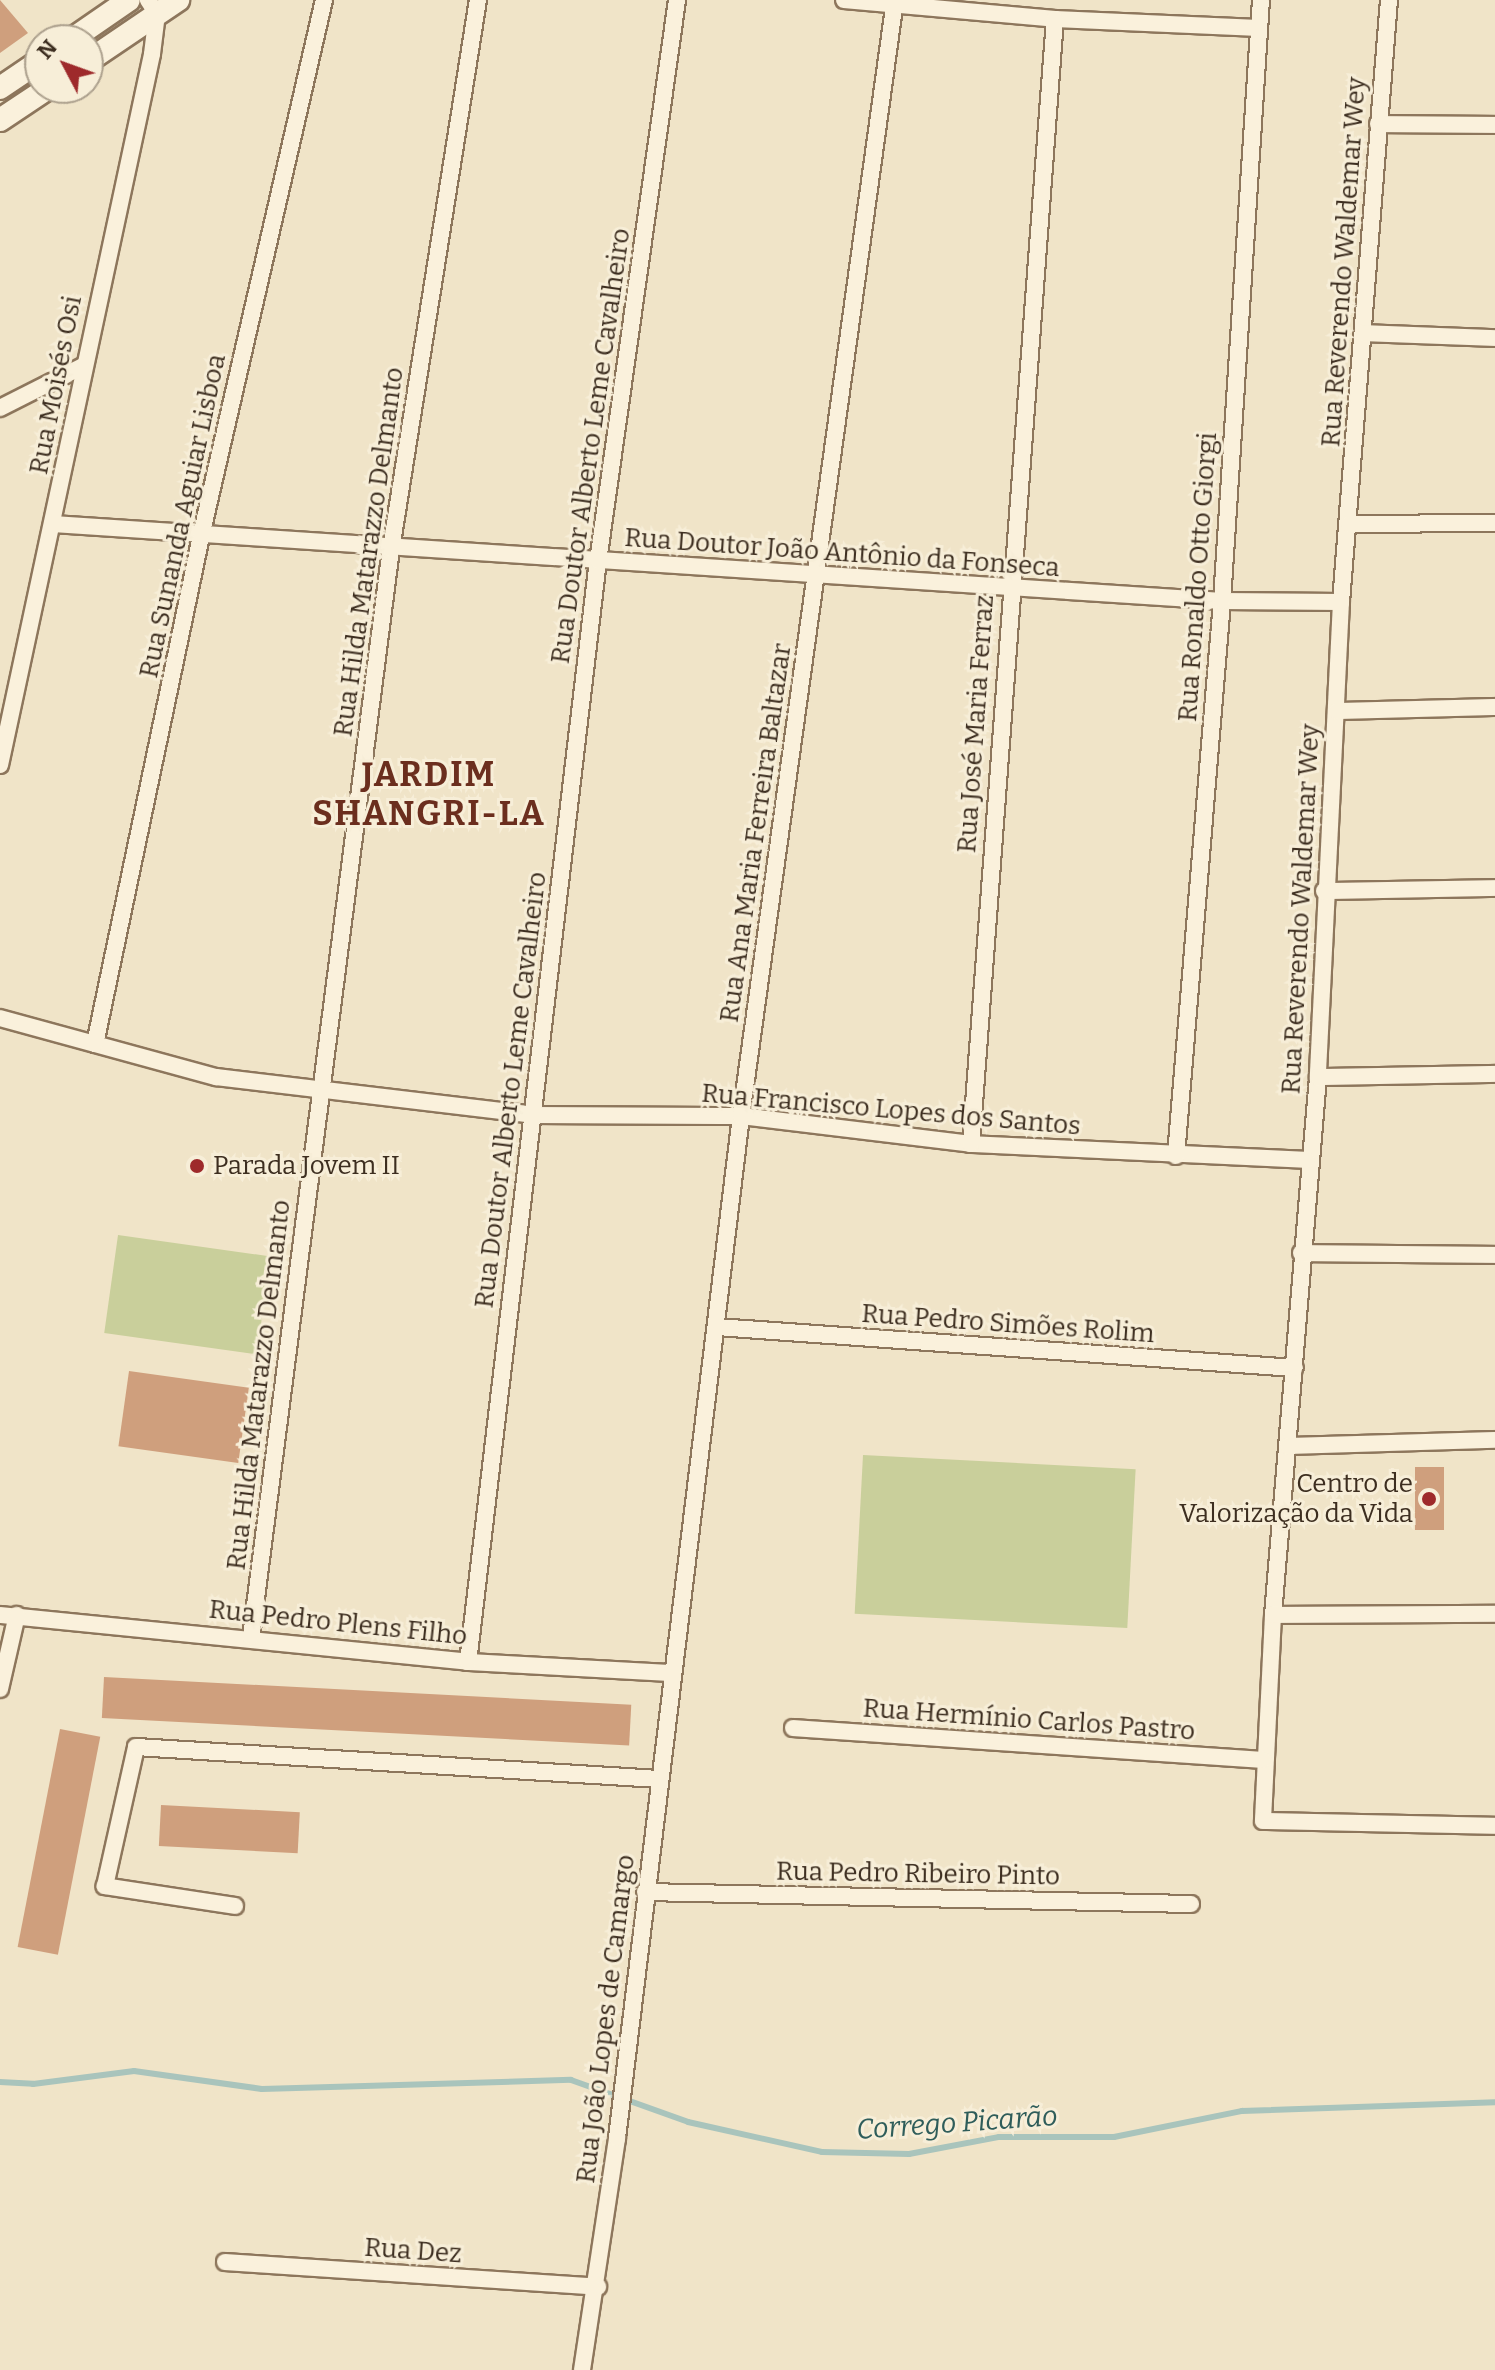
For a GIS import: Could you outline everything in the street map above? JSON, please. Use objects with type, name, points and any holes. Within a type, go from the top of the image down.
[{"type":"main road","points":[[94,24],[129,0]]},
{"type":"main road","points":[[104,48],[152,7],[178,0]]},
{"type":"main road","points":[[0,88],[24,72]]},
{"type":"main road","points":[[0,120],[24,104]]},
{"type":"street","name":"Rua Sunanda Aguiar Lisboa","points":[[95,1044],[201,536],[324,0]]},
{"type":"street","name":"Rua Hilda Matarazzo Delmanto","points":[[251,1637],[391,549],[478,0]]},
{"type":"street","name":"Rua Doutor Alberto Leme Cavalheiro","points":[[468,1662],[598,561],[677,0]]},
{"type":"street","points":[[844,0],[895,2],[1055,19],[1259,28]]},
{"type":"street","name":"Rua Ronaldo Otto Giorgi","points":[[1176,1156],[1222,601],[1261,0]]},
{"type":"street","name":"Rua Reverendo Waldemar Wey","points":[[1389,0],[1341,602],[1337,711],[1324,891],[1318,1077],[1307,1160],[1295,1368],[1273,1615],[1263,1760],[1263,1821],[1495,1826]]},
{"type":"street","name":"Rua Ana Maria Ferreira Baltazar","points":[[671,1673],[717,1327],[741,1116],[895,2]]},
{"type":"street","name":"Rua Moisés Osi","points":[[0,765],[6,707],[53,524],[152,7]]},
{"type":"street","name":"Rua José Maria Ferraz","points":[[971,1144],[1010,588],[1055,19]]},
{"type":"street","points":[[1378,124],[1495,125]]},
{"type":"street","points":[[1363,333],[1495,338]]},
{"type":"street","points":[[0,408],[83,366]]},
{"type":"street","points":[[1349,524],[1495,523]]},
{"type":"street","name":"Rua Doutor João Antônio da Fonseca","points":[[53,524],[391,549],[1222,601],[1341,602]]},
{"type":"street","points":[[1337,711],[1495,707]]},
{"type":"street","points":[[1324,891],[1495,888]]},
{"type":"street","name":"Rua Francisco Lopes dos Santos","points":[[0,1018],[216,1077],[533,1115],[741,1116],[971,1144],[1307,1160]]},
{"type":"street","points":[[1318,1077],[1495,1074]]},
{"type":"street","points":[[1301,1253],[1495,1255]]},
{"type":"street","name":"Rua Pedro Simões Rolim","points":[[717,1327],[1295,1368]]},
{"type":"street","points":[[1288,1446],[1495,1440]]},
{"type":"street","points":[[1273,1615],[1495,1614]]},
{"type":"street","points":[[0,1689],[8,1615]]},
{"type":"street","name":"Rua Pedro Plens Filho","points":[[8,1615],[251,1637],[468,1662],[671,1673]]},
{"type":"street","name":"Rua João Lopes de Camargo","points":[[582,2370],[598,2287],[671,1673]]},
{"type":"street","name":"Rua Hermínio Carlos Pastro","points":[[793,1728],[1263,1760]]},
{"type":"street","points":[[235,1906],[105,1886],[136,1747],[659,1779]]},
{"type":"street","name":"Rua Pedro Ribeiro Pinto","points":[[645,1892],[1191,1904]]},
{"type":"street","name":"Rua Dez","points":[[225,2262],[598,2287]]},
{"type":"green space","points":[[118,1235],[271,1256],[257,1354],[104,1333]]},
{"type":"green space","points":[[863,1455],[1136,1469],[1127,1628],[855,1614]]},
{"type":"building","points":[[0,0],[24,28],[24,36],[0,53]]},
{"type":"building","points":[[129,1371],[249,1388],[238,1463],[118,1446]]},
{"type":"building","name":"Centro de Valorização da Vida","points":[[1415,1467],[1444,1467],[1444,1530],[1415,1530]]},
{"type":"building","points":[[104,1677],[631,1705],[629,1746],[102,1718]]},
{"type":"building","points":[[60,1729],[100,1737],[58,1955],[18,1947]]},
{"type":"building","points":[[161,1805],[300,1812],[298,1853],[159,1846]]},
{"type":"waterway","name":"Corrego Picarão","points":[[0,2082],[33,2084],[134,2071],[262,2089],[571,2080],[688,2122],[822,2152],[909,2154],[999,2137],[1114,2137],[1242,2111],[1495,2102]]},
{"type":"place","name":"Parada Jovem II","points":[[197,1166]]},
{"type":"place","name":"Centro de Valorização da Vida","points":[[1429,1499]]},
{"type":"district","name":"JARDIM SHANGRI-LA","points":[[429,794]]}]
